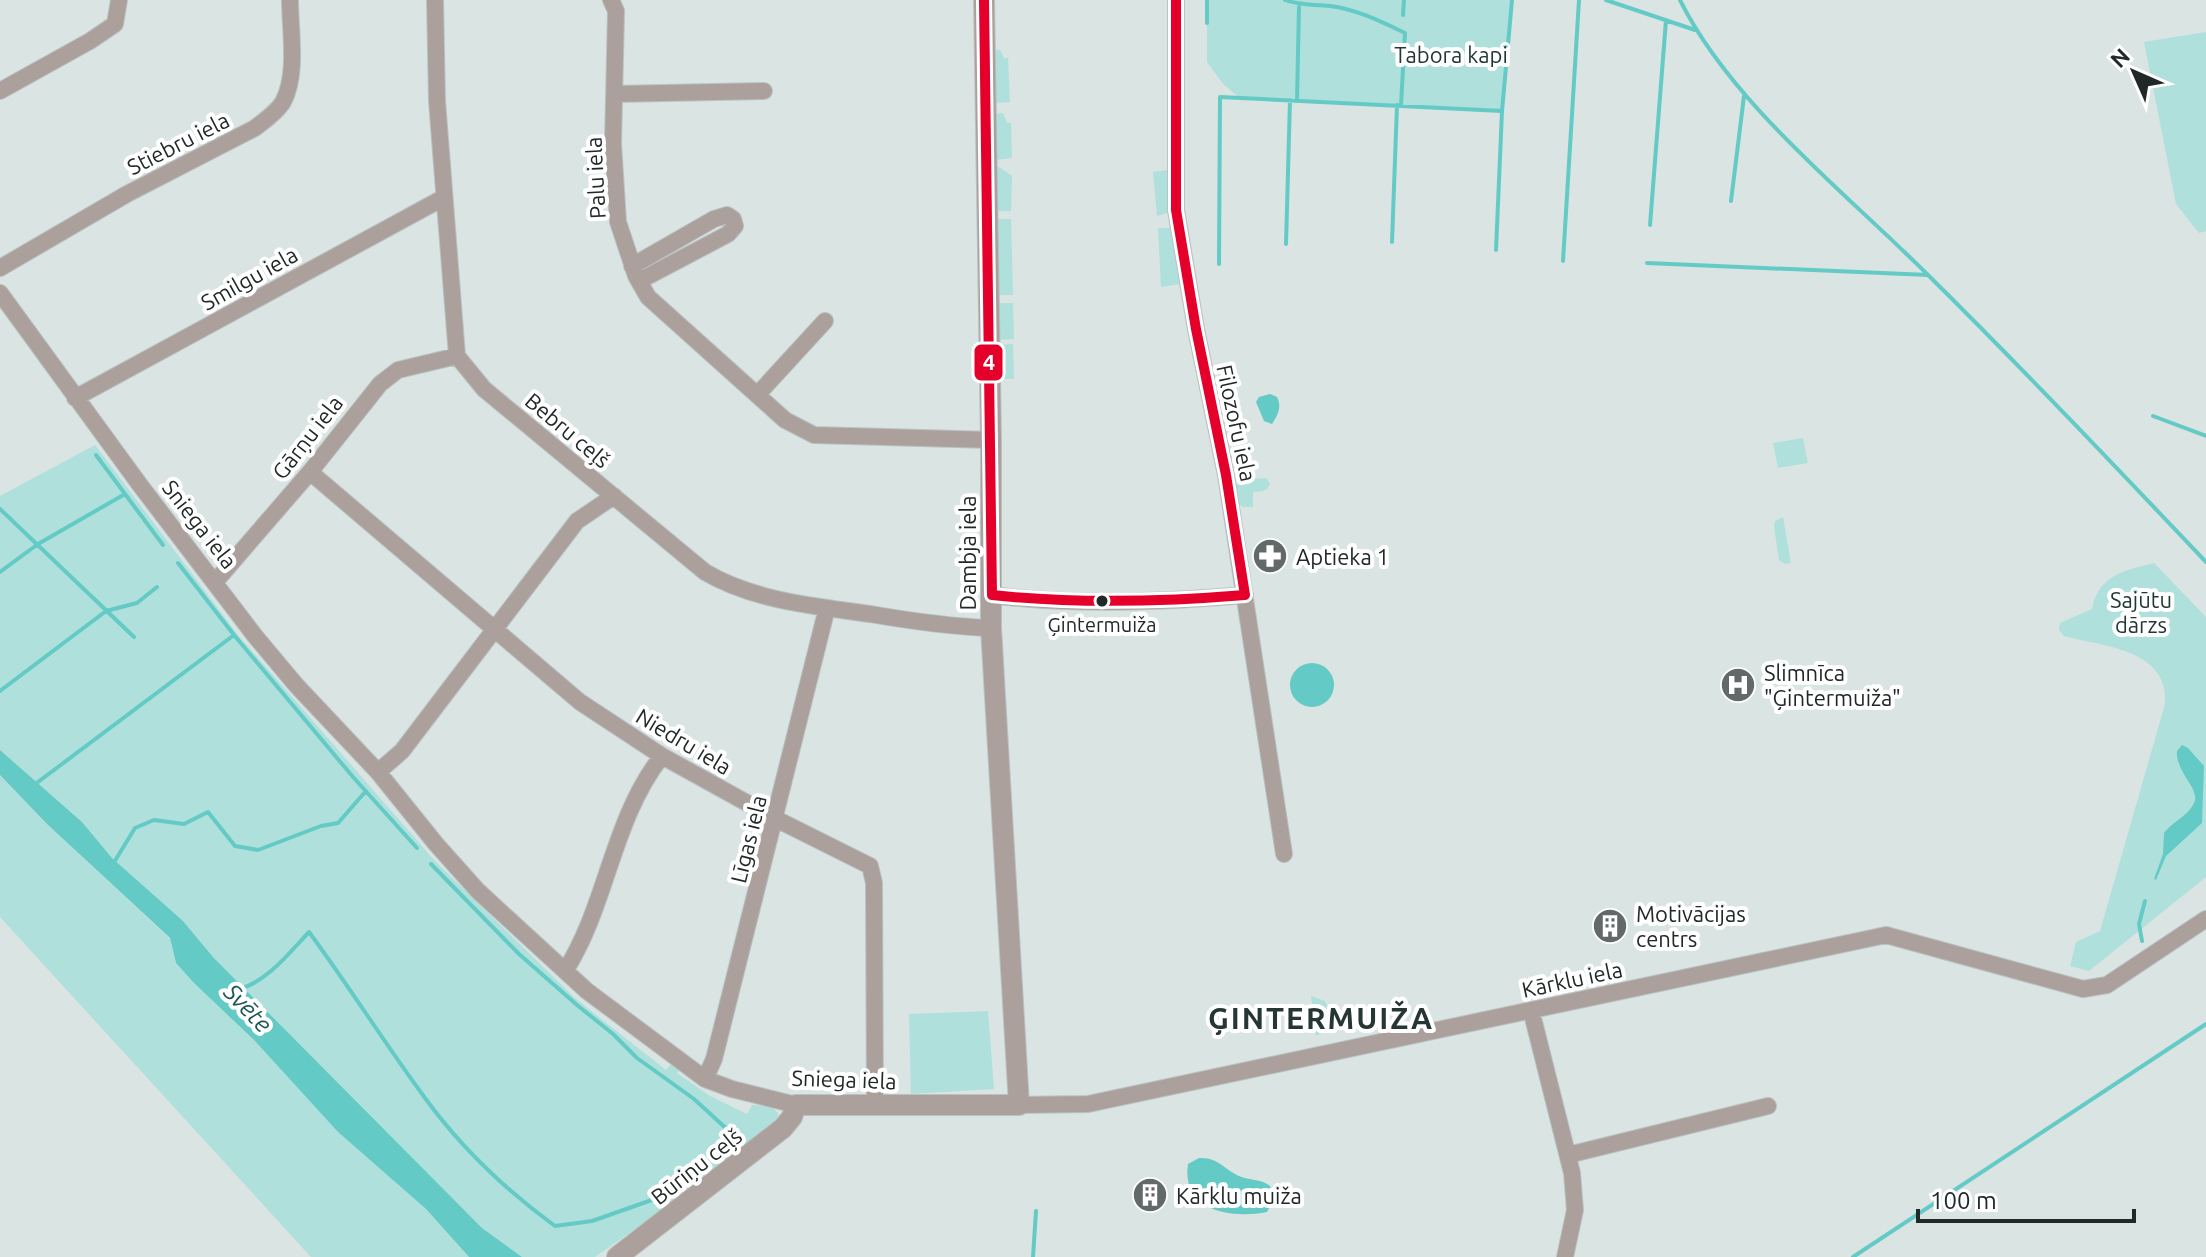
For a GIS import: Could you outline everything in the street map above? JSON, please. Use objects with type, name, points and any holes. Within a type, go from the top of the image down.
[{"type":"street","points":[[0,91],[115,24],[119,0]]},
{"type":"street","name":"Stiebru iela","points":[[0,268],[127,194],[255,128],[272,114],[283,102],[290,76],[290,0]]},
{"type":"street","points":[[435,0],[437,101],[457,356]]},
{"type":"street","name":"Palu iela","points":[[611,0],[616,11],[613,143],[618,222],[636,274],[648,297],[785,420],[814,435],[991,440]]},
{"type":"street","name":"Dambja iela","points":[[984,0],[991,628],[1019,1105]]},
{"type":"street","name":"Filozofu iela","points":[[1176,0],[1176,210],[1196,329],[1226,475],[1284,854]]},
{"type":"street","points":[[615,94],[764,91]]},
{"type":"street","name":"Smilgu iela","points":[[75,398],[443,198]]},
{"type":"street","points":[[727,215],[733,219],[735,226],[728,234],[636,274],[714,219],[727,215]]},
{"type":"street","name":"Sniega iela","points":[[0,293],[75,398],[296,685],[378,772],[478,891],[587,991],[705,1079],[732,1089],[796,1105],[1019,1105]]},
{"type":"street","points":[[758,394],[825,321]]},
{"type":"street","name":"Gārņu iela","points":[[215,582],[310,472],[363,402],[389,377],[398,370],[457,356]]},
{"type":"street","name":"Bebru ceļš","points":[[457,356],[484,389],[705,572],[719,580],[750,593],[827,608],[952,627],[991,628]]},
{"type":"street","name":"Niedru iela","points":[[310,472],[580,702],[662,756],[870,866],[874,883],[875,1105]]},
{"type":"street","points":[[378,772],[402,751],[577,521],[614,496]]},
{"type":"street","points":[[992,595],[1022,599],[1101,600],[1245,595]]},
{"type":"street","name":"Līgas iela","points":[[705,1079],[714,1059],[827,608]]},
{"type":"street","points":[[565,971],[577,948],[630,810],[647,775],[662,756]]},
{"type":"street","name":"Kārklu iela","points":[[1019,1105],[1088,1104],[1886,935],[2083,989],[2093,989],[2107,985],[2206,919]]},
{"type":"street","points":[[1531,1010],[1568,1155],[1575,1210],[1565,1257]]},
{"type":"street","name":"Būriņu ceļš","points":[[617,1257],[783,1128],[792,1117],[796,1105]]},
{"type":"street","points":[[1568,1155],[1768,1106]]},
{"type":"green space","name":"Tabora kapi","points":[[1207,0],[1512,0],[1502,111],[1239,97],[1224,85],[1207,62]]},
{"type":"green space","points":[[2206,32],[2206,231],[2199,233],[2176,204],[2144,42]]},
{"type":"green space","points":[[989,49],[1000,50],[1004,58],[1008,58],[1010,102],[994,103]]},
{"type":"green space","points":[[1003,113],[1007,123],[1011,123],[1012,158],[994,160],[994,114]]},
{"type":"green space","points":[[999,167],[1012,176],[1011,211],[995,211],[992,168]]},
{"type":"green space","points":[[1168,170],[1170,212],[1157,216],[1153,172]]},
{"type":"green space","points":[[997,219],[1011,219],[1013,295],[997,295]]},
{"type":"green space","points":[[1158,228],[1170,228],[1181,284],[1161,287]]},
{"type":"green space","points":[[997,303],[1013,303],[1014,339],[996,340]]},
{"type":"green space","points":[[1013,344],[1014,379],[997,379],[997,345]]},
{"type":"green space","points":[[1803,438],[1808,463],[1778,468],[1773,443]]},
{"type":"green space","points":[[95,445],[238,635],[434,860],[576,999],[666,1070],[671,1064],[679,1070],[677,1073],[710,1096],[747,1114],[752,1105],[770,1106],[778,1113],[778,1120],[678,1199],[595,1257],[522,1257],[482,1228],[213,957],[183,921],[112,858],[82,822],[0,750],[0,496]]},
{"type":"green space","points":[[1266,478],[1270,484],[1267,488],[1253,492],[1253,507],[1238,504],[1236,488],[1240,481]]},
{"type":"green space","points":[[1783,517],[1791,563],[1785,564],[1779,560],[1774,526],[1775,521]]},
{"type":"green space","name":"Sajūtu dārzs","points":[[2154,563],[2206,617],[2206,877],[2089,971],[2070,966],[2076,942],[2100,931],[2165,704],[2163,686],[2157,672],[2146,661],[2115,648],[2064,636],[2059,630],[2060,623],[2092,609],[2100,589],[2114,576]]},
{"type":"green space","points":[[0,775],[47,824],[170,939],[176,963],[194,983],[254,1040],[338,1132],[426,1209],[469,1257],[311,1257],[0,917]]},
{"type":"green space","points":[[1311,996],[1325,1001],[1331,1015],[1327,1029],[1316,1036]]},
{"type":"green space","points":[[988,1011],[994,1089],[911,1094],[909,1014]]},
{"type":"water","points":[[1270,394],[1277,397],[1279,404],[1272,424],[1264,421],[1256,402],[1259,397]]},
{"type":"water","points":[[1312,663],[1328,669],[1334,685],[1328,701],[1312,707],[1296,701],[1290,685],[1296,669]]},
{"type":"water","points":[[2182,745],[2204,766],[2202,823],[2166,856],[2156,880],[2163,854],[2164,833],[2190,809],[2195,799],[2178,759],[2177,751]]},
{"type":"water","name":"Svēte","points":[[0,750],[82,822],[112,858],[183,921],[213,957],[482,1228],[522,1257],[469,1257],[426,1209],[338,1132],[254,1040],[176,963],[170,938],[47,824],[0,775]]},
{"type":"water","points":[[1199,1158],[1211,1159],[1239,1176],[1270,1186],[1273,1201],[1267,1212],[1224,1212],[1200,1202],[1188,1180],[1188,1164]]},
{"type":"waterway","points":[[1207,0],[1207,23]]},
{"type":"waterway","points":[[1285,0],[1349,10],[1405,33],[1401,105]]},
{"type":"waterway","points":[[1403,15],[1404,0]]},
{"type":"waterway","points":[[1219,264],[1220,97],[1502,111],[1512,0]]},
{"type":"waterway","points":[[1563,261],[1579,0]]},
{"type":"waterway","points":[[1606,0],[1695,30]]},
{"type":"waterway","points":[[1680,0],[1702,38],[1759,110],[1962,309],[2206,562]]},
{"type":"waterway","points":[[1297,100],[1299,7]]},
{"type":"waterway","points":[[1650,225],[1666,20]]},
{"type":"waterway","points":[[1731,201],[1744,96]]},
{"type":"waterway","points":[[1286,244],[1290,100]]},
{"type":"waterway","points":[[1392,242],[1397,105]]},
{"type":"waterway","points":[[1496,250],[1502,111]]},
{"type":"waterway","points":[[1647,263],[1928,275]]},
{"type":"waterway","points":[[2153,416],[2206,436]]},
{"type":"waterway","points":[[96,455],[163,545]]},
{"type":"waterway","points":[[0,572],[38,544],[125,494]]},
{"type":"waterway","points":[[0,509],[134,637]]},
{"type":"waterway","points":[[178,563],[353,777],[417,848]]},
{"type":"waterway","points":[[0,691],[106,611],[137,603],[157,587]]},
{"type":"waterway","points":[[34,785],[234,635]]},
{"type":"waterway","points":[[113,864],[135,828],[154,820],[184,824],[208,812],[235,846],[258,850],[321,826],[338,823],[366,791]]},
{"type":"waterway","name":"Svēte","points":[[239,989],[268,973],[309,932],[410,1078],[453,1133],[485,1167],[555,1226],[592,1221],[666,1195],[730,1141],[729,1131],[694,1099],[637,1058],[519,954],[431,864]]},
{"type":"waterway","points":[[2142,941],[2139,924],[2145,901]]},
{"type":"waterway","points":[[1853,1257],[2206,1024]]},
{"type":"waterway","points":[[1033,1257],[1036,1211]]},
{"type":"transit line","name":"4","points":[[984,0],[992,595],[1118,601],[1245,595],[1226,475],[1196,329],[1176,210],[1176,0]]},
{"type":"place","name":"Aptieka 1","points":[[1270,556]]},
{"type":"place","name":"Ģintermuiža","points":[[1102,601]]},
{"type":"place","name":"Slimnīca \"Ģintermuiža\"","points":[[1738,685]]},
{"type":"place","name":"Motivācijas centrs","points":[[1610,926]]},
{"type":"place","name":"Kārklu muiža","points":[[1150,1195]]},
{"type":"district","name":"ĢINTERMUIŽA","points":[[1321,1018]]}]
